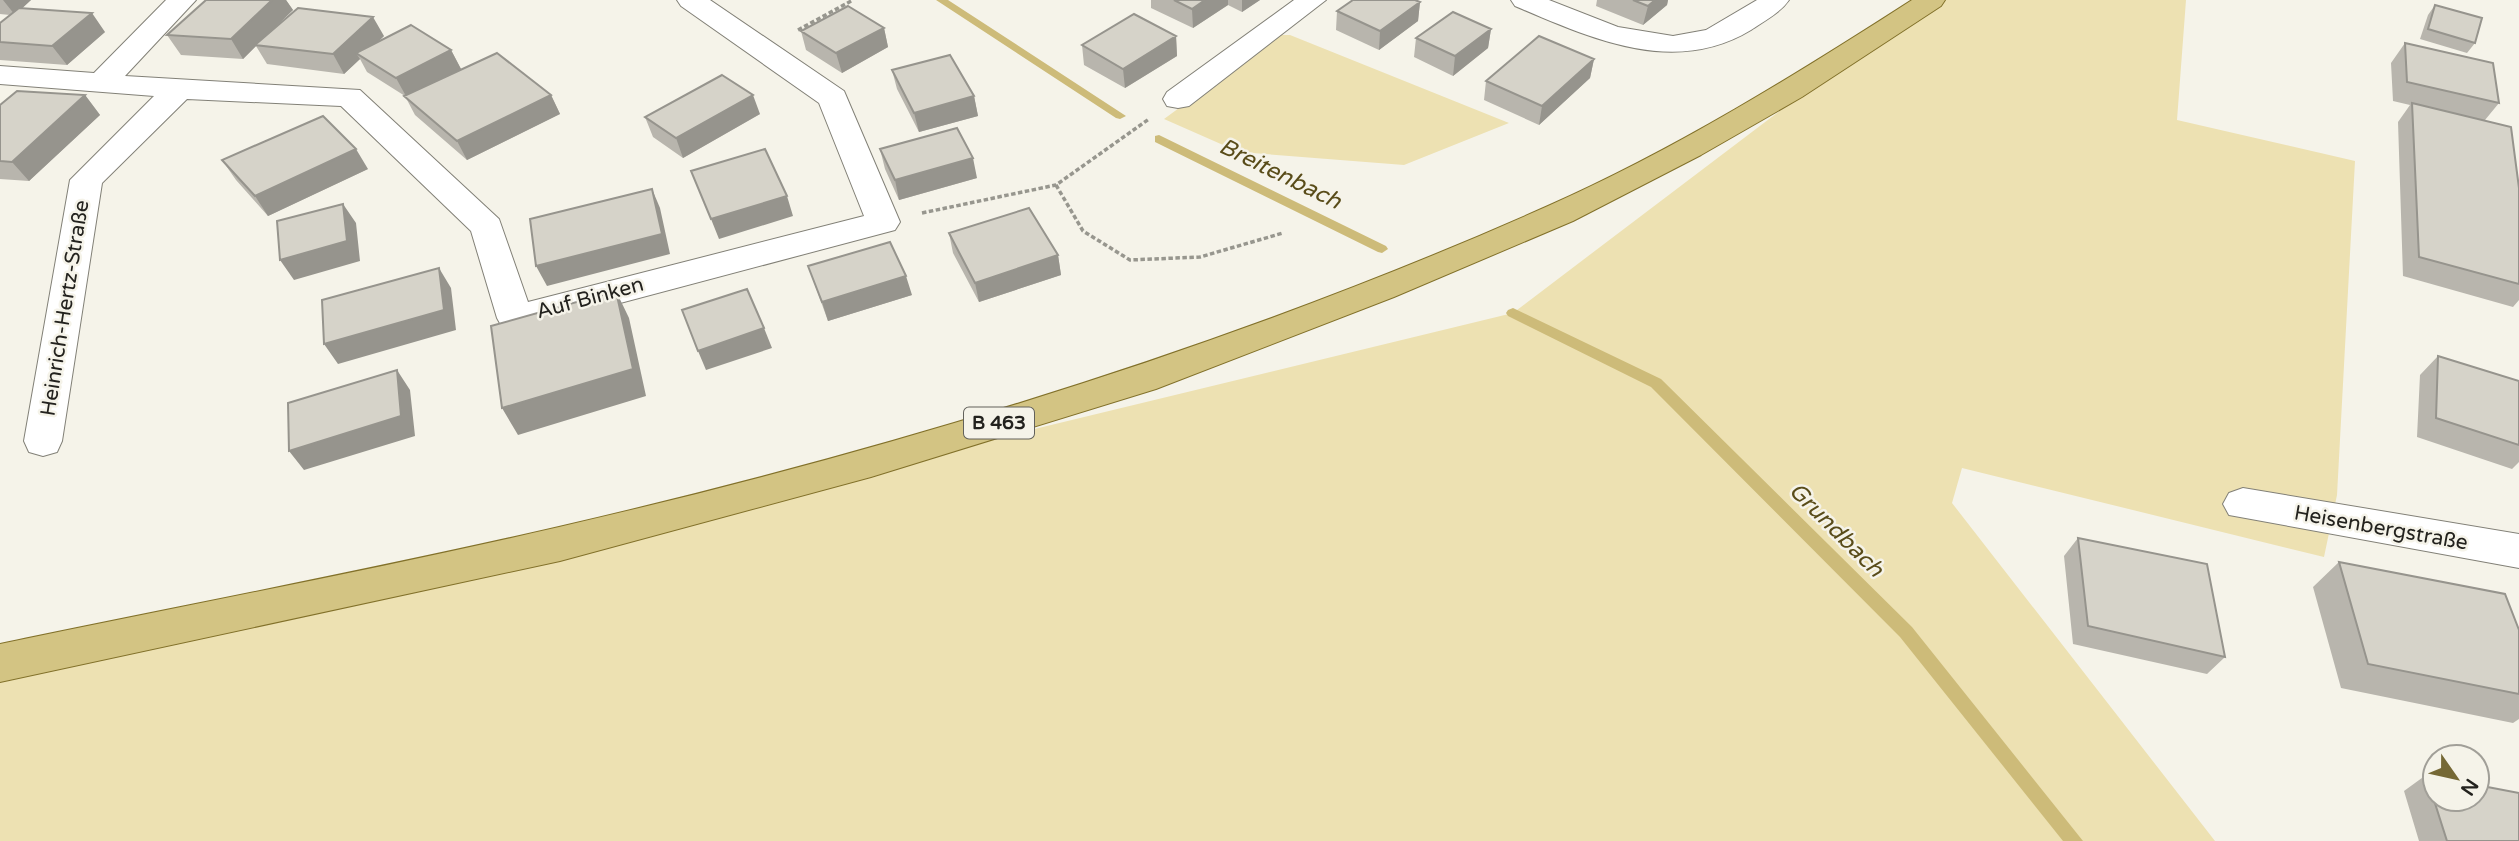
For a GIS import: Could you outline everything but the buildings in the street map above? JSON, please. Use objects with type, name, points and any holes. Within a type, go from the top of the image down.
[{"type":"main road","name":"B 463","points":[[0,663],[560,544],[871,462],[1143,379],[1382,288],[1561,213],[1690,149],[1791,91],[1931,0]]},
{"type":"street","points":[[103,81],[182,0]]},
{"type":"street","points":[[691,0],[766,49],[833,98],[883,222]]},
{"type":"street","points":[[1178,99],[1312,0]]},
{"type":"street","points":[[1538,2],[1644,43],[1697,43],[1745,21],[1775,0]]},
{"type":"street","name":"Auf Binken","points":[[0,75],[178,89],[349,97],[487,227],[516,318],[883,222]]},
{"type":"street","name":"Heinrich-Hertz-Straße","points":[[43,441],[86,180],[178,89]]},
{"type":"street","name":"Heisenbergstraße","points":[[2243,504],[2519,551]]},
{"type":"path","points":[[766,49],[853,0]]},
{"type":"path","points":[[883,222],[1056,185],[1178,99]]},
{"type":"path","points":[[1056,185],[1083,231],[1130,260],[1200,257],[1283,233]]},
{"type":"shaded area","points":[[1926,0],[2186,0],[2177,120],[2355,161],[2337,495],[2324,557],[1962,468],[1952,503],[2215,841],[0,841],[0,663],[560,544],[1513,313]]},
{"type":"shaded area","points":[[1279,35],[1290,35],[1509,123],[1404,165],[1239,152],[1164,119]]},
{"type":"waterway","name":"Breitenbach","points":[[941,0],[1120,116]]},
{"type":"waterway","name":"Breitenbach","points":[[1159,139],[1382,249]]},
{"type":"waterway","name":"Grundbach","points":[[1513,313],[1656,383],[1906,632],[2074,841]]}]
